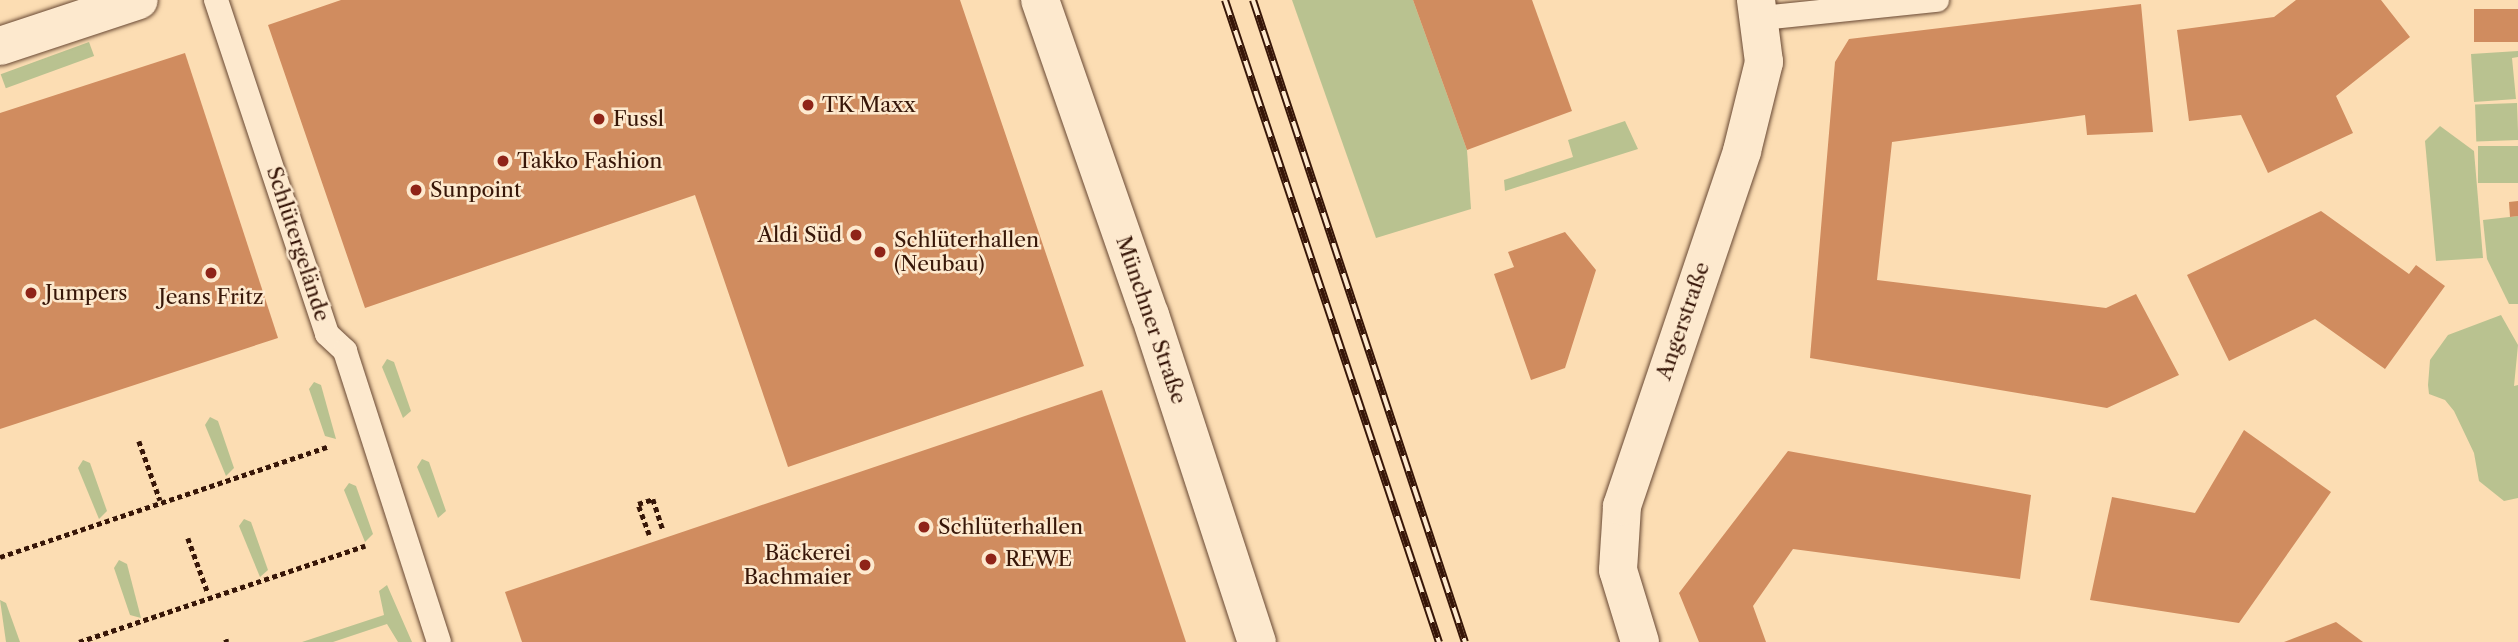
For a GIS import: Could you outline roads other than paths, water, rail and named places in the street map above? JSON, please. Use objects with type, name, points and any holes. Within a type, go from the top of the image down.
[{"type":"street","points":[[0,46],[81,9],[139,0]]},
{"type":"street","name":"Münchner Straße","points":[[1040,0],[1150,315],[1256,642]]},
{"type":"street","name":"Angerstraße","points":[[1640,642],[1618,570],[1622,506],[1742,151],[1764,62],[1759,9]]},
{"type":"lane","name":"Schlütergelände","points":[[216,0],[327,334],[345,351],[439,642]]},
{"type":"lane","points":[[1759,9],[1937,0]]},
{"type":"railway","points":[[1225,0],[1439,642]]},
{"type":"railway","points":[[1253,0],[1465,642]]},
{"type":"place","name":"TK Maxx","points":[[808,105]]},
{"type":"place","name":"Fussl","points":[[599,119]]},
{"type":"place","name":"Takko Fashion","points":[[503,161]]},
{"type":"place","name":"Sunpoint","points":[[416,190]]},
{"type":"place","name":"Aldi Süd","points":[[856,235]]},
{"type":"place","name":"Schlüterhallen (Neubau)","points":[[880,252]]},
{"type":"place","name":"Jeans Fritz","points":[[211,273]]},
{"type":"place","name":"Jumpers","points":[[31,293]]},
{"type":"place","name":"Schlüterhallen","points":[[924,527]]},
{"type":"place","name":"REWE","points":[[991,559]]},
{"type":"place","name":"Bäckerei Bachmaier","points":[[865,565]]}]
